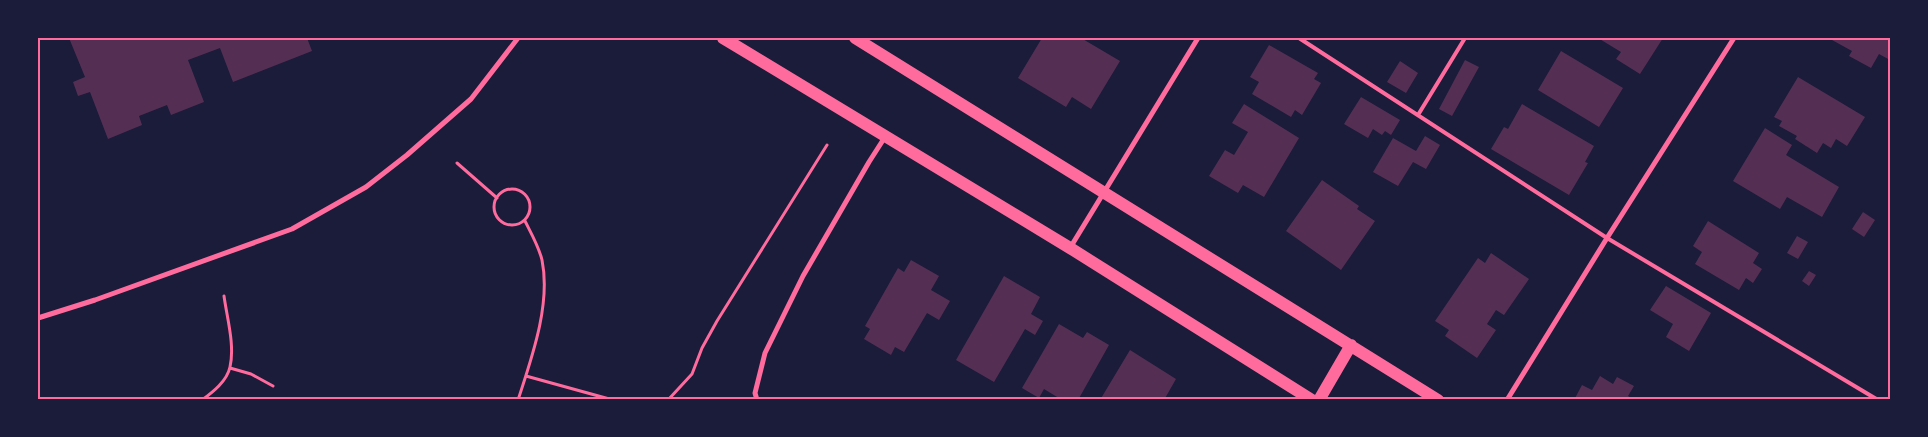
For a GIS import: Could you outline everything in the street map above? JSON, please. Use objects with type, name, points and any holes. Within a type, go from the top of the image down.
[{"type":"main road","points":[[723,38],[1070,248],[1312,400]]},
{"type":"main road","points":[[855,38],[1438,400]]},
{"type":"main road","points":[[1319,400],[1352,346]]},
{"type":"street","points":[[38,318],[96,300],[292,228],[366,187],[407,155],[470,99],[518,38]]},
{"type":"street","points":[[1070,248],[1198,38]]},
{"type":"street","points":[[1507,400],[1734,38]]},
{"type":"street","points":[[758,400],[755,393],[765,353],[798,284],[885,137]]},
{"type":"lane","points":[[1299,38],[1607,238],[1878,400]]},
{"type":"lane","points":[[1418,114],[1466,38]]},
{"type":"path","points":[[668,400],[692,374],[702,348],[717,321],[827,144]]},
{"type":"path","points":[[457,163],[497,198]]},
{"type":"path","points":[[511,189],[524,193],[531,207],[529,216],[525,221],[512,226],[506,224],[499,219],[494,210],[497,198],[500,193],[511,189]]},
{"type":"path","points":[[518,400],[532,358],[545,296],[542,259],[525,221]]},
{"type":"path","points":[[202,400],[222,382],[230,368],[230,342],[224,296]]},
{"type":"path","points":[[230,368],[252,374],[273,386]]},
{"type":"path","points":[[526,376],[613,400]]},
{"type":"building","points":[[69,38],[307,38],[312,51],[233,82],[220,48],[188,60],[204,102],[171,115],[167,105],[139,116],[142,125],[108,139],[90,92],[78,96],[73,82],[85,77]]},
{"type":"building","points":[[1042,38],[1081,38],[1120,61],[1091,109],[1072,97],[1066,107],[1018,78]]},
{"type":"building","points":[[1598,38],[1663,38],[1640,74],[1616,59],[1621,52]]},
{"type":"building","points":[[1833,38],[1890,38],[1890,60],[1879,54],[1871,68],[1849,56],[1852,51],[1832,40]]},
{"type":"building","points":[[1269,45],[1318,73],[1314,79],[1321,83],[1302,115],[1295,110],[1291,117],[1252,94],[1259,82],[1250,77]]},
{"type":"building","points":[[1561,51],[1623,88],[1599,127],[1538,90]]},
{"type":"building","points":[[1465,60],[1479,67],[1452,116],[1439,109]]},
{"type":"building","points":[[1400,61],[1418,73],[1406,93],[1387,82]]},
{"type":"building","points":[[1798,77],[1865,117],[1847,146],[1836,139],[1831,148],[1823,143],[1817,153],[1795,139],[1797,136],[1779,126],[1782,121],[1774,117]]},
{"type":"building","points":[[1361,97],[1400,120],[1391,135],[1385,131],[1382,135],[1373,129],[1368,138],[1344,124]]},
{"type":"building","points":[[1244,104],[1299,138],[1264,197],[1243,185],[1238,193],[1209,176],[1225,150],[1234,155],[1248,132],[1232,123]]},
{"type":"building","points":[[1522,104],[1594,146],[1585,162],[1588,163],[1569,195],[1491,149],[1504,127],[1508,129]]},
{"type":"building","points":[[1765,128],[1792,145],[1786,155],[1839,187],[1822,217],[1787,197],[1780,209],[1733,181]]},
{"type":"building","points":[[1425,136],[1440,145],[1426,169],[1413,162],[1398,186],[1373,172],[1393,138],[1416,151]]},
{"type":"building","points":[[1322,180],[1359,206],[1357,209],[1375,221],[1341,270],[1286,231]]},
{"type":"building","points":[[1863,212],[1875,220],[1864,237],[1852,229]]},
{"type":"building","points":[[1708,221],[1759,253],[1753,263],[1762,269],[1753,283],[1746,278],[1739,290],[1695,264],[1702,252],[1693,246]]},
{"type":"building","points":[[1797,236],[1808,242],[1798,259],[1787,253]]},
{"type":"building","points":[[1491,253],[1529,279],[1504,315],[1496,310],[1487,324],[1496,330],[1477,358],[1445,336],[1449,330],[1435,321],[1478,258],[1485,263]]},
{"type":"building","points":[[911,260],[939,276],[931,290],[950,301],[939,320],[927,313],[904,352],[895,347],[891,355],[864,339],[870,329],[865,326],[898,268],[904,272]]},
{"type":"building","points":[[1809,271],[1816,275],[1809,286],[1802,281]]},
{"type":"building","points":[[1004,276],[1040,297],[1031,314],[1043,321],[1035,335],[1025,329],[994,382],[956,360]]},
{"type":"building","points":[[1666,286],[1711,313],[1689,351],[1666,337],[1673,324],[1650,310]]},
{"type":"building","points":[[1059,324],[1083,338],[1087,332],[1109,345],[1078,400],[1062,400],[1044,389],[1039,398],[1022,388]]},
{"type":"building","points":[[1130,350],[1176,379],[1164,400],[1100,400]]},
{"type":"building","points":[[1600,376],[1613,384],[1617,377],[1634,386],[1628,396],[1635,400],[1574,400],[1582,385],[1592,390]]}]
